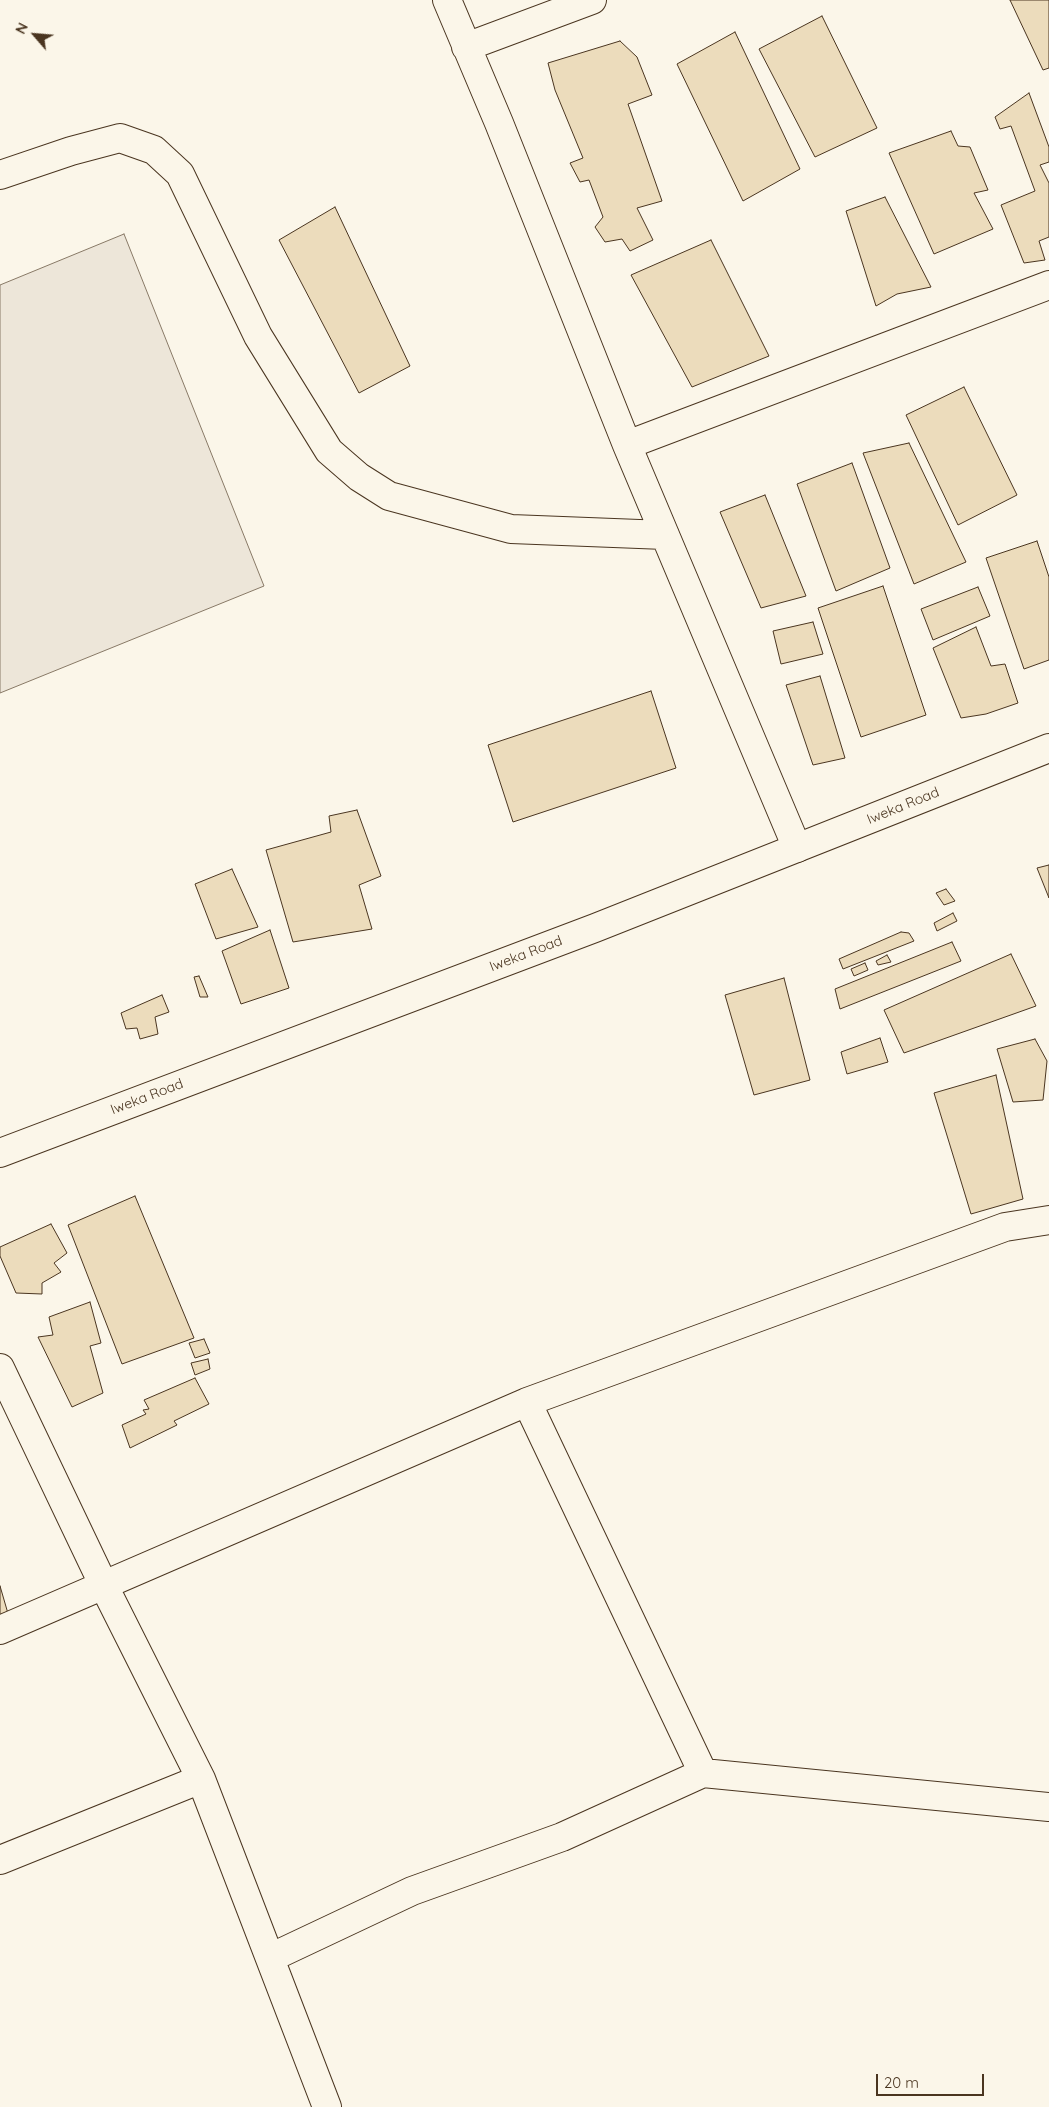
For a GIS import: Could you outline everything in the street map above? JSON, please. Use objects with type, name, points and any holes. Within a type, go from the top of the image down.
[{"type":"street","points":[[447,0],[499,123],[627,445],[797,848]]},
{"type":"street","points":[[466,47],[592,0]]},
{"type":"street","points":[[0,175],[71,151],[120,138],[154,150],[180,174],[258,336],[328,451],[359,477],[389,496],[510,529],[665,535]]},
{"type":"street","points":[[627,445],[1049,285]]},
{"type":"street","name":"Iweka Road","points":[[0,1153],[595,928],[1049,748]]},
{"type":"street","points":[[0,1630],[527,1402],[1005,1227],[1049,1220]]},
{"type":"street","points":[[0,1368],[104,1586],[201,1779],[327,2107]]},
{"type":"street","points":[[527,1402],[703,1772]]},
{"type":"street","points":[[270,1958],[412,1891],[562,1837],[703,1772],[1049,1807]]},
{"type":"street","points":[[0,1860],[201,1779]]},
{"type":"shaded area","points":[[124,234],[264,586],[0,693],[0,285]]},
{"type":"building","points":[[1010,0],[1049,0],[1049,68],[1043,70]]},
{"type":"building","points":[[822,16],[877,128],[815,157],[759,49]]},
{"type":"building","points":[[735,32],[800,169],[743,201],[677,64]]},
{"type":"building","points":[[620,41],[637,57],[652,95],[628,104],[662,201],[637,208],[653,240],[630,251],[622,239],[605,242],[595,227],[603,217],[589,180],[580,182],[570,163],[583,158],[555,90],[548,63]]},
{"type":"building","points":[[1029,93],[1049,147],[1049,162],[1040,165],[1049,183],[1049,237],[1039,241],[1045,260],[1024,263],[1001,205],[1035,191],[1011,126],[1000,129],[995,117]]},
{"type":"building","points":[[951,131],[958,146],[970,147],[988,190],[974,193],[993,229],[934,254],[889,153]]},
{"type":"building","points":[[885,197],[931,287],[897,294],[876,306],[846,211]]},
{"type":"building","points":[[335,207],[410,366],[359,393],[279,240]]},
{"type":"building","points":[[711,240],[769,356],[692,387],[631,275]]},
{"type":"building","points":[[964,387],[1017,495],[958,525],[906,415]]},
{"type":"building","points":[[909,443],[966,562],[914,584],[863,453]]},
{"type":"building","points":[[852,463],[890,568],[836,591],[797,484]]},
{"type":"building","points":[[765,495],[806,596],[761,608],[720,512]]},
{"type":"building","points":[[1037,541],[1049,577],[1049,660],[1024,669],[986,558]]},
{"type":"building","points":[[883,586],[926,715],[861,737],[818,608]]},
{"type":"building","points":[[978,587],[990,616],[933,640],[921,609]]},
{"type":"building","points":[[813,622],[823,654],[781,664],[773,631]]},
{"type":"building","points":[[976,627],[991,666],[1005,664],[1018,703],[986,714],[961,718],[933,648]]},
{"type":"building","points":[[820,676],[845,758],[813,765],[786,685]]},
{"type":"building","points":[[651,691],[676,768],[513,822],[488,745]]},
{"type":"building","points":[[357,810],[381,876],[359,885],[372,929],[293,942],[266,850],[331,832],[329,816]]},
{"type":"building","points":[[1049,865],[1049,898],[1037,868]]},
{"type":"building","points":[[232,869],[258,927],[216,939],[195,884]]},
{"type":"building","points":[[946,889],[955,901],[944,905],[936,893]]},
{"type":"building","points":[[953,913],[957,921],[937,931],[934,923]]},
{"type":"building","points":[[270,930],[289,988],[241,1004],[222,951]]},
{"type":"building","points":[[901,932],[909,933],[914,941],[843,969],[839,959]]},
{"type":"building","points":[[952,942],[961,961],[840,1009],[835,989]]},
{"type":"building","points":[[1011,954],[1036,1006],[904,1053],[884,1010]]},
{"type":"building","points":[[887,955],[891,962],[878,965],[876,961]]},
{"type":"building","points":[[865,963],[868,970],[854,976],[851,969]]},
{"type":"building","points":[[199,976],[208,997],[200,997],[194,977]]},
{"type":"building","points":[[784,978],[810,1080],[754,1095],[725,995]]},
{"type":"building","points":[[162,995],[169,1012],[155,1017],[158,1034],[140,1039],[137,1028],[126,1029],[121,1013]]},
{"type":"building","points":[[880,1038],[888,1062],[847,1074],[841,1052]]},
{"type":"building","points":[[1035,1039],[1047,1061],[1043,1100],[1013,1102],[997,1049]]},
{"type":"building","points":[[996,1075],[1023,1199],[971,1214],[934,1093]]},
{"type":"building","points":[[135,1196],[194,1338],[122,1364],[68,1225]]},
{"type":"building","points":[[51,1224],[67,1253],[54,1263],[61,1272],[42,1283],[42,1294],[16,1293],[0,1256],[0,1247]]},
{"type":"building","points":[[90,1302],[101,1343],[90,1346],[103,1393],[72,1407],[38,1337],[53,1335],[49,1317]]},
{"type":"building","points":[[204,1339],[210,1353],[195,1358],[189,1343]]},
{"type":"building","points":[[208,1359],[210,1369],[195,1375],[191,1363]]},
{"type":"building","points":[[195,1378],[209,1404],[174,1421],[177,1425],[130,1448],[122,1425],[146,1414],[143,1410],[149,1409],[144,1400]]},
{"type":"building","points":[[0,1586],[9,1617],[0,1620]]}]
